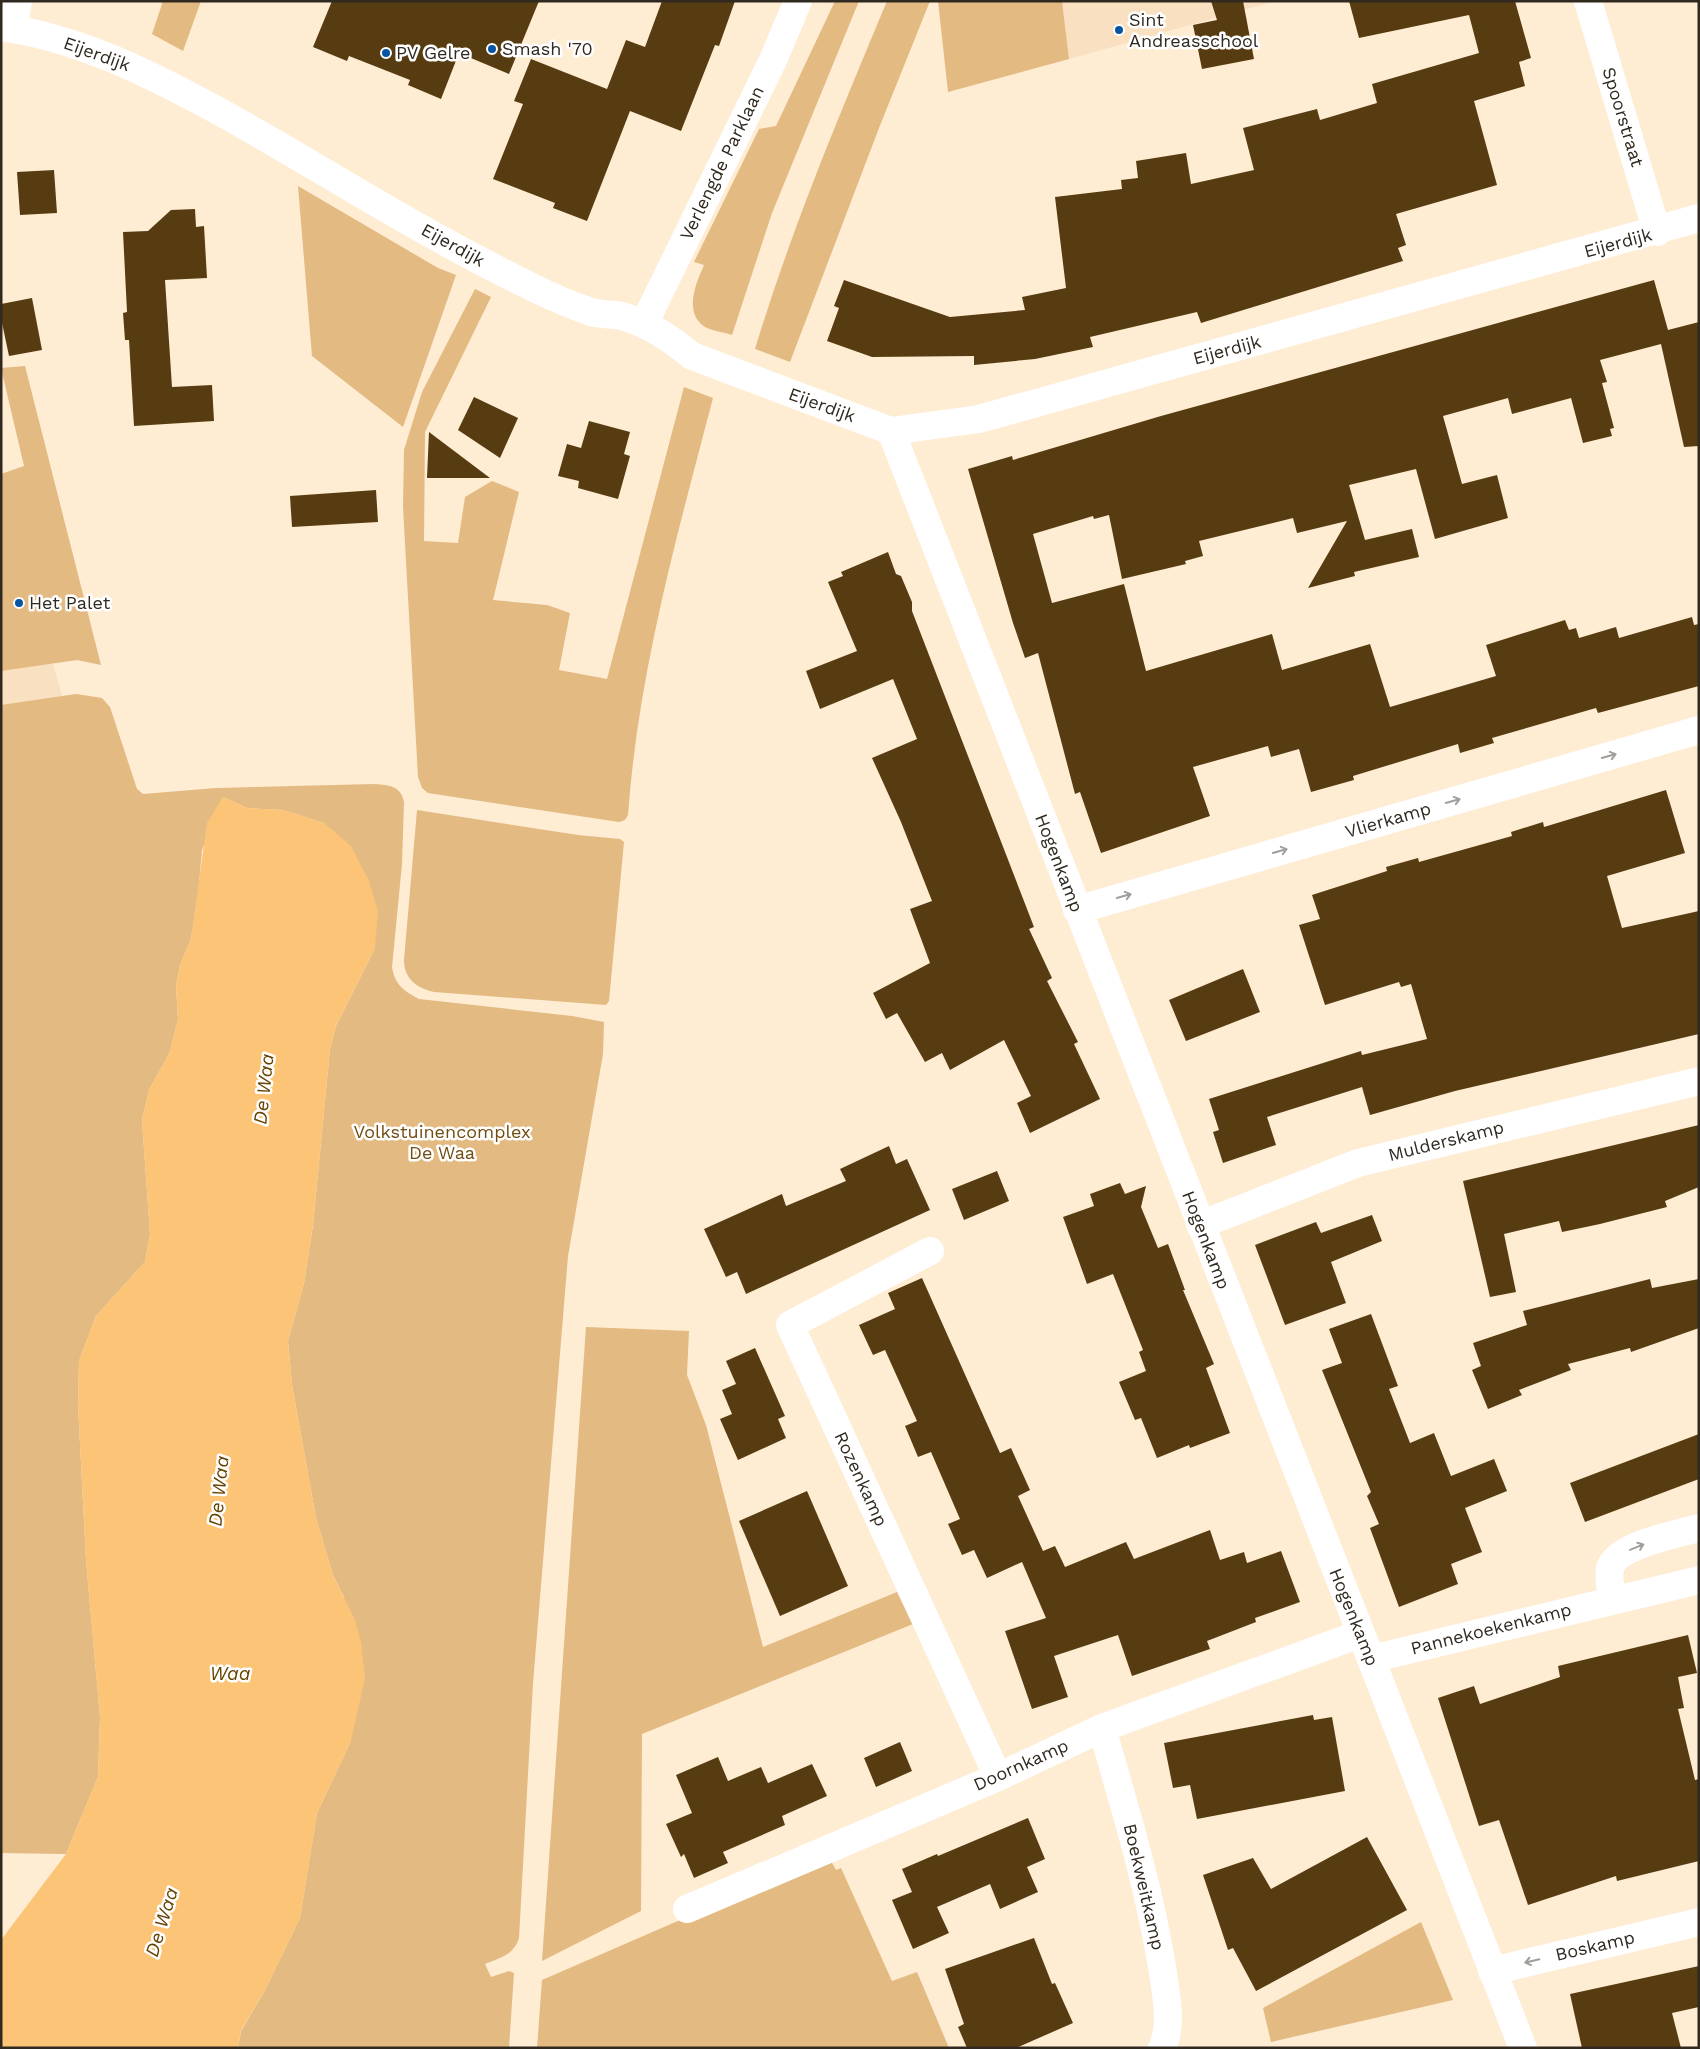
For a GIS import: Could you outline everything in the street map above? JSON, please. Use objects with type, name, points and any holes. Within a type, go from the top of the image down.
[{"type":"street","points":[[7,28],[18,1]]},
{"type":"street","name":"Verlengde Parklaan","points":[[644,324],[773,60],[798,1]]},
{"type":"street","name":"Spoorstraat","points":[[1588,1],[1657,232]]},
{"type":"street","name":"Eijerdijk","points":[[7,28],[86,48],[144,72],[240,123],[478,260],[593,313],[620,316],[644,324],[665,334],[692,356],[891,431],[979,419],[1657,232],[1699,218]]},
{"type":"street","name":"Hogenkamp","points":[[891,431],[1523,2048]]},
{"type":"street","name":"Vlierkamp","points":[[1077,910],[1699,730]]},
{"type":"street","name":"Mulderskamp","points":[[1200,1225],[1358,1163],[1699,1081]]},
{"type":"street","name":"Rozenkamp","points":[[930,1251],[790,1324],[998,1777]]},
{"type":"street","points":[[1612,1599],[1610,1569],[1617,1556],[1634,1547],[1699,1528]]},
{"type":"street","name":"Pannekoekenkamp","points":[[1370,1659],[1612,1599],[1699,1580]]},
{"type":"street","name":"Doornkamp","points":[[687,1909],[998,1777],[1102,1728],[1360,1634]]},
{"type":"street","name":"Boekweitkamp","points":[[1102,1728],[1142,1866],[1157,1933],[1168,2008],[1166,2040],[1162,2048]]},
{"type":"street","name":"Boskamp","points":[[1492,1971],[1699,1922]]},
{"type":"shaded area","name":"Sint Andreasschool","points":[[1062,1],[1276,1],[1069,59]]},
{"type":"shaded area","name":"Het Palet","points":[[1,482],[70,724],[1,741]]},
{"type":"green space","points":[[163,1],[201,1],[183,51],[152,34]]},
{"type":"green space","points":[[835,1],[859,1],[772,213],[732,335],[705,327],[694,314],[693,306],[695,289],[704,265],[694,262],[759,129],[776,126]]},
{"type":"green space","points":[[887,1],[930,1],[879,128],[790,362],[755,349],[800,217]]},
{"type":"green space","points":[[938,1],[1062,1],[1069,59],[948,92]]},
{"type":"green space","points":[[298,186],[438,268],[456,275],[403,427],[312,356]]},
{"type":"green space","points":[[475,289],[491,297],[425,432],[424,541],[458,543],[465,497],[492,481],[519,492],[493,600],[547,605],[570,613],[559,670],[607,679],[684,387],[713,398],[673,553],[650,657],[640,710],[628,815],[625,820],[619,822],[428,793],[422,788],[418,777],[403,507],[404,450],[422,392]]},
{"type":"green space","points":[[25,366],[101,665],[77,660],[1,671],[1,474],[24,466],[1,368]]},
{"type":"green space","name":"Volkstuinencomplex De Waa","points":[[76,694],[102,698],[110,707],[137,789],[143,794],[216,788],[375,784],[394,787],[400,793],[404,802],[402,864],[392,967],[395,978],[401,987],[419,999],[572,1016],[604,1022],[603,1054],[568,1256],[533,1683],[519,1938],[517,1944],[510,1952],[501,1958],[485,1964],[491,1977],[509,1971],[514,1973],[509,2048],[238,2048],[241,2031],[264,1992],[300,1918],[317,1813],[351,1741],[344,1597],[333,1575],[316,1518],[292,1385],[288,1341],[304,1283],[313,1225],[330,1049],[336,1026],[375,948],[324,823],[283,810],[247,808],[223,797],[202,850],[191,939],[180,965],[176,986],[178,1019],[170,1052],[149,1090],[142,1120],[150,1234],[145,1262],[96,1316],[79,1361],[78,1405],[86,1560],[100,1717],[98,1777],[66,1854],[1,1853],[1,705]]},
{"type":"green space","points":[[417,810],[578,835],[620,839],[624,842],[609,1001],[606,1005],[434,992],[422,988],[413,982],[406,972],[404,960]]},
{"type":"green space","points":[[586,1327],[689,1331],[687,1375],[706,1425],[763,1647],[897,1592],[913,1624],[642,1734],[641,1911],[542,1961]]},
{"type":"green space","points":[[830,1859],[836,1870],[841,1868],[892,1981],[917,1972],[949,2048],[537,2048],[542,1980],[687,1917]]},
{"type":"green space","points":[[1421,1922],[1453,2000],[1271,2042],[1263,2008]]},
{"type":"water","name":"Waa","points":[[223,797],[247,808],[283,810],[324,823],[351,846],[369,881],[378,911],[375,948],[336,1026],[330,1049],[313,1225],[304,1283],[288,1341],[292,1385],[316,1518],[333,1575],[355,1620],[361,1642],[365,1678],[351,1741],[317,1813],[300,1918],[264,1992],[241,2030],[238,2048],[1,2048],[1,1940],[66,1854],[98,1777],[100,1717],[86,1560],[78,1405],[79,1361],[96,1316],[145,1262],[150,1234],[142,1120],[149,1090],[170,1052],[178,1019],[176,986],[180,965],[191,939],[207,823]]},
{"type":"building","points":[[332,1],[539,1],[509,74],[459,53],[441,99],[408,85],[410,80],[349,56],[347,61],[313,47]]},
{"type":"building","points":[[662,1],[735,1],[719,46],[715,45],[681,131],[630,111],[587,221],[553,208],[555,203],[493,179],[523,104],[514,101],[531,59],[607,89],[626,40],[645,47]]},
{"type":"building","points":[[1211,1],[1243,1],[1254,59],[1202,69],[1193,25],[1217,20]]},
{"type":"building","points":[[1349,1],[1515,1],[1531,58],[1519,62],[1525,86],[1474,101],[1497,185],[1396,214],[1406,245],[1398,248],[1403,261],[1201,323],[1197,312],[1090,337],[1093,347],[1035,359],[974,365],[974,356],[872,357],[827,341],[839,308],[834,306],[844,280],[950,317],[1025,310],[1022,297],[1066,288],[1055,197],[1122,189],[1121,180],[1138,178],[1136,161],[1186,153],[1191,184],[1254,170],[1243,128],[1317,109],[1320,120],[1377,103],[1372,84],[1479,53],[1469,15],[1359,38]]},
{"type":"building","points":[[54,170],[57,213],[20,215],[17,172]]},
{"type":"building","points":[[195,209],[196,227],[204,226],[207,278],[165,280],[172,387],[212,385],[214,421],[134,426],[129,340],[125,340],[123,313],[127,312],[123,232],[148,231],[171,210]]},
{"type":"building","points":[[1654,280],[1668,330],[1699,322],[1699,446],[1684,447],[1661,344],[1600,360],[1607,382],[1602,383],[1614,428],[1610,429],[1612,436],[1583,443],[1571,398],[1512,414],[1508,398],[1443,416],[1462,484],[1497,475],[1508,518],[1435,539],[1416,469],[1349,485],[1365,540],[1412,529],[1419,557],[1354,572],[1355,576],[1308,588],[1347,521],[1297,533],[1293,518],[1199,541],[1203,556],[1185,561],[1186,564],[1122,579],[1109,515],[1094,519],[1093,516],[1033,534],[1052,603],[1124,584],[1146,671],[1272,634],[1282,670],[1370,644],[1390,707],[1496,676],[1486,645],[1565,620],[1569,630],[1576,628],[1579,638],[1616,627],[1619,638],[1692,617],[1694,625],[1699,624],[1699,686],[1598,713],[1596,708],[1492,738],[1494,743],[1460,753],[1458,744],[1353,776],[1354,780],[1311,792],[1299,749],[1271,757],[1268,746],[1193,767],[1210,816],[1101,853],[1080,792],[1075,794],[1038,653],[1025,658],[968,469],[1012,456],[1013,460],[1161,416]]},
{"type":"building","points":[[32,298],[42,350],[9,356],[1,318],[1,304]]},
{"type":"building","points":[[474,397],[518,418],[500,458],[458,430]]},
{"type":"building","points":[[589,421],[630,432],[624,454],[630,456],[618,499],[578,488],[579,481],[558,476],[567,444],[581,448]]},
{"type":"building","points":[[429,432],[490,478],[427,478]]},
{"type":"building","points":[[376,490],[378,522],[292,527],[290,496]]},
{"type":"building","points":[[888,552],[896,574],[901,576],[912,602],[912,611],[1034,927],[1029,929],[1052,978],[1047,981],[1078,1042],[1074,1044],[1100,1099],[1030,1133],[1017,1103],[1031,1096],[1004,1040],[950,1070],[942,1053],[925,1062],[897,1013],[886,1019],[873,993],[930,963],[910,909],[932,901],[901,822],[872,758],[917,739],[893,679],[820,709],[806,671],[857,651],[828,582],[843,576],[841,572]]},
{"type":"building","points":[[1666,790],[1685,853],[1607,876],[1622,928],[1699,911],[1699,1034],[1455,1091],[1370,1115],[1362,1087],[1267,1117],[1276,1145],[1223,1163],[1213,1132],[1219,1130],[1209,1099],[1361,1051],[1362,1055],[1427,1039],[1411,984],[1401,987],[1399,982],[1325,1005],[1299,925],[1320,919],[1312,895],[1387,871],[1386,867],[1418,858],[1419,862],[1512,836],[1511,832],[1543,822],[1544,827]]},
{"type":"building","points":[[1243,969],[1260,1012],[1186,1041],[1169,1000]]},
{"type":"building","points":[[1699,1125],[1699,1187],[1665,1201],[1667,1207],[1600,1224],[1562,1232],[1559,1221],[1504,1234],[1516,1292],[1490,1297],[1463,1181]]},
{"type":"building","points":[[889,1146],[896,1164],[907,1159],[930,1210],[746,1294],[737,1272],[726,1277],[704,1229],[782,1194],[786,1206],[846,1181],[840,1169]]},
{"type":"building","points":[[997,1171],[1009,1201],[964,1220],[952,1189]]},
{"type":"building","points":[[1120,1183],[1125,1194],[1146,1186],[1141,1207],[1158,1248],[1168,1244],[1185,1290],[1183,1290],[1214,1364],[1206,1368],[1230,1433],[1190,1448],[1189,1445],[1157,1458],[1141,1418],[1135,1420],[1119,1382],[1146,1371],[1139,1352],[1143,1350],[1113,1274],[1087,1284],[1063,1217],[1094,1206],[1090,1194]]},
{"type":"building","points":[[1372,1215],[1382,1241],[1331,1262],[1346,1303],[1285,1325],[1255,1245],[1316,1222],[1321,1233]]},
{"type":"building","points":[[922,1278],[1000,1453],[1011,1448],[1030,1490],[1018,1496],[1043,1551],[1055,1546],[1065,1567],[1126,1542],[1134,1559],[1210,1530],[1220,1560],[1244,1552],[1247,1563],[1281,1551],[1300,1602],[1255,1618],[1256,1622],[1207,1641],[1210,1649],[1132,1676],[1118,1635],[1054,1656],[1068,1697],[1032,1709],[1005,1631],[1046,1618],[1022,1562],[987,1578],[974,1550],[962,1555],[948,1524],[960,1519],[931,1452],[918,1457],[905,1426],[917,1421],[885,1350],[873,1355],[859,1325],[895,1309],[888,1293]]},
{"type":"building","points":[[1650,1279],[1652,1288],[1699,1279],[1699,1328],[1631,1352],[1630,1348],[1568,1364],[1571,1370],[1519,1390],[1522,1395],[1488,1409],[1472,1370],[1481,1366],[1473,1343],[1527,1325],[1523,1311]]},
{"type":"building","points":[[1371,1314],[1398,1386],[1389,1389],[1410,1443],[1434,1433],[1451,1476],[1494,1459],[1507,1491],[1465,1508],[1482,1552],[1451,1564],[1458,1584],[1399,1607],[1370,1528],[1379,1524],[1367,1496],[1371,1492],[1322,1370],[1342,1363],[1329,1329]]},
{"type":"building","points":[[755,1348],[785,1416],[778,1419],[786,1438],[738,1460],[720,1419],[732,1414],[722,1390],[736,1384],[726,1361]]},
{"type":"building","points":[[1699,1434],[1699,1479],[1585,1522],[1570,1483]]},
{"type":"building","points":[[807,1491],[848,1586],[780,1616],[739,1521]]},
{"type":"building","points":[[1688,1635],[1697,1673],[1678,1677],[1684,1708],[1678,1709],[1695,1780],[1699,1779],[1699,1861],[1617,1881],[1616,1876],[1528,1905],[1499,1820],[1479,1826],[1438,1698],[1474,1686],[1480,1704],[1560,1677],[1558,1666]]},
{"type":"building","points":[[1313,1715],[1314,1720],[1332,1717],[1345,1791],[1197,1819],[1190,1785],[1173,1788],[1164,1743]]},
{"type":"building","points":[[900,1742],[912,1771],[876,1787],[864,1758]]},
{"type":"building","points":[[718,1757],[728,1781],[761,1767],[768,1783],[812,1764],[827,1796],[782,1816],[785,1825],[723,1852],[728,1863],[694,1878],[684,1854],[681,1857],[666,1824],[692,1813],[676,1775]]},
{"type":"building","points":[[1028,1818],[1045,1859],[1027,1867],[1038,1892],[1000,1909],[990,1884],[937,1907],[949,1933],[913,1949],[892,1900],[912,1892],[902,1869]]},
{"type":"building","points":[[1367,1837],[1407,1910],[1256,1991],[1233,1948],[1228,1950],[1203,1875],[1253,1858],[1271,1889]]},
{"type":"building","points":[[1034,1938],[1052,1984],[1055,1983],[1073,2023],[1016,2048],[967,2048],[958,2027],[964,2024],[945,1969]]},
{"type":"building","points":[[1699,1966],[1699,2007],[1672,2013],[1681,2048],[1582,2048],[1570,1994]]},
{"type":"place","name":"Sint Andreasschool","points":[[1119,30]]},
{"type":"place","name":"Smash '70","points":[[492,49]]},
{"type":"place","name":"PV Gelre","points":[[386,53]]},
{"type":"place","name":"Het Palet","points":[[19,603]]},
{"type":"water label","name":"De Waa","points":[[263,1089]]},
{"type":"water label","name":"De Waa","points":[[218,1491]]},
{"type":"water label","name":"De Waa","points":[[161,1922]]}]
